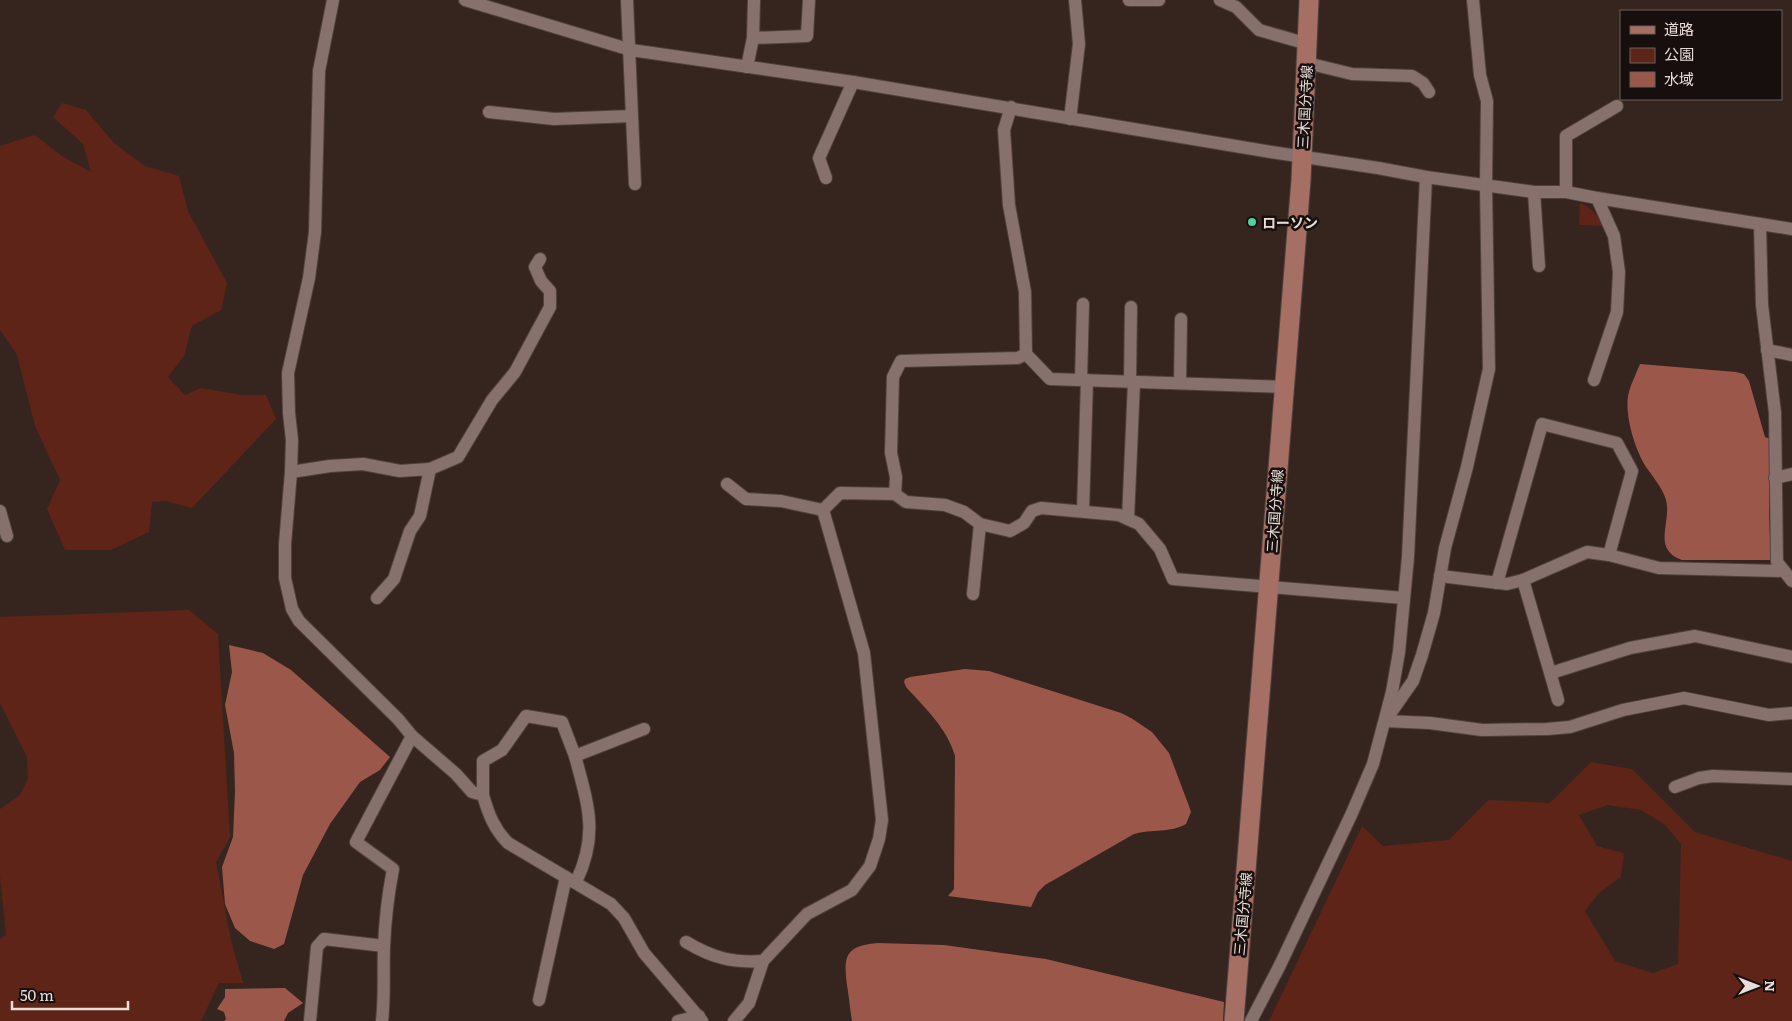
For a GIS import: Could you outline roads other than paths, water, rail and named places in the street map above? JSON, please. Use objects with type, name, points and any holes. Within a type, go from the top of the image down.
[{"type":"main road","name":"三木国分寺線","points":[[1234,1021],[1302,156],[1309,0]]},
{"type":"street","points":[[333,0],[319,71],[315,232],[309,278],[288,373],[292,440],[285,544],[285,578],[292,609],[299,621],[398,719],[412,736],[456,774],[472,792],[482,794]]},
{"type":"street","points":[[465,0],[483,2],[631,50],[1011,107],[1070,119],[1426,177],[1534,192],[1566,192],[1792,229]]},
{"type":"street","points":[[627,0],[631,50],[635,184]]},
{"type":"street","points":[[747,67],[753,38],[754,0]]},
{"type":"street","points":[[753,38],[807,36],[809,0]]},
{"type":"street","points":[[1070,119],[1079,44],[1075,0]]},
{"type":"street","points":[[1129,0],[1159,0]]},
{"type":"street","points":[[1220,0],[1236,7],[1259,30],[1308,44]]},
{"type":"street","points":[[1385,721],[1413,681],[1434,612],[1445,548],[1472,448],[1488,369],[1487,101],[1480,75],[1473,0]]},
{"type":"street","points":[[1307,63],[1352,74],[1412,76],[1423,83],[1429,92]]},
{"type":"street","points":[[826,178],[819,158],[853,82]]},
{"type":"street","points":[[1566,192],[1566,136],[1617,106]]},
{"type":"street","points":[[1011,107],[1004,130],[1009,205],[1025,292],[1026,354],[1050,379],[1284,386]]},
{"type":"street","points":[[489,112],[554,119],[632,116]]},
{"type":"street","points":[[1251,1021],[1280,965],[1352,814],[1373,764],[1385,721],[1399,652],[1408,557],[1426,177]]},
{"type":"street","points":[[1534,192],[1539,266]]},
{"type":"street","points":[[1594,380],[1617,312],[1619,272],[1614,236],[1597,198]]},
{"type":"street","points":[[1760,225],[1762,305],[1775,413],[1777,562],[1788,576]]},
{"type":"street","points":[[291,472],[330,466],[363,464],[400,471],[430,469],[458,457],[492,400],[515,372],[550,307],[550,291],[541,281],[535,267],[540,259]]},
{"type":"street","points":[[1083,304],[1083,512]]},
{"type":"street","points":[[1128,519],[1132,382],[1131,307]]},
{"type":"street","points":[[1180,383],[1181,319]]},
{"type":"street","points":[[1767,350],[1792,356]]},
{"type":"street","points":[[895,494],[896,477],[891,453],[893,377],[901,361],[1018,358],[1026,354]]},
{"type":"street","points":[[1496,583],[1542,424],[1616,442],[1632,471],[1608,555]]},
{"type":"street","points":[[377,598],[394,579],[410,531],[420,516],[430,469]]},
{"type":"street","points":[[1775,478],[1792,474]]},
{"type":"street","points":[[727,484],[746,499],[781,501],[823,510]]},
{"type":"street","points":[[823,510],[840,493],[895,494],[906,502],[945,505],[964,512],[980,524],[1010,531],[1024,523],[1032,511],[1041,508],[1119,515],[1139,524],[1160,549],[1173,579],[1404,598]]},
{"type":"street","points":[[734,1021],[749,1003],[763,961],[807,914],[852,890],[870,866],[879,839],[882,820],[864,653],[823,510]]},
{"type":"street","points":[[0,512],[7,536]]},
{"type":"street","points":[[973,594],[980,524]]},
{"type":"street","points":[[1440,576],[1507,584],[1523,580],[1587,552],[1608,555],[1659,568],[1788,576]]},
{"type":"street","points":[[1523,580],[1558,700]]},
{"type":"street","points":[[1551,673],[1630,648],[1695,636],[1792,657]]},
{"type":"street","points":[[1385,721],[1430,723],[1482,730],[1547,729],[1570,727],[1623,710],[1684,698],[1769,715],[1792,713]]},
{"type":"street","points":[[539,1000],[571,879],[585,863],[591,828],[589,806],[575,756],[562,722],[526,716],[502,750],[483,761],[482,794],[490,818],[499,835],[508,843],[571,879],[611,904],[624,918],[644,953],[701,1019]]},
{"type":"street","points":[[575,756],[644,729]]},
{"type":"street","points":[[382,1021],[387,896],[392,869],[356,842],[412,736]]},
{"type":"street","points":[[1676,788],[1699,778],[1713,776],[1792,779]]},
{"type":"street","points":[[310,1021],[317,947],[324,939],[384,946]]},
{"type":"street","points":[[686,942],[706,954],[741,962],[763,961]]},
{"type":"street","points":[[678,1021],[701,1019]]},
{"type":"water","points":[[1640,364],[1736,372],[1744,374],[1749,381],[1765,437],[1770,439],[1769,514],[1771,560],[1682,560],[1667,549],[1665,542],[1666,500],[1660,486],[1646,467],[1638,451],[1629,423],[1628,396]]},
{"type":"water","points":[[229,645],[263,653],[291,670],[390,757],[380,770],[360,782],[330,824],[303,875],[284,944],[274,949],[250,941],[235,928],[225,904],[222,867],[233,837],[235,792],[234,753],[225,705],[232,672]]},
{"type":"water","points":[[965,669],[989,671],[1121,713],[1152,732],[1169,753],[1189,806],[1191,812],[1186,824],[1174,829],[1134,834],[1045,885],[1038,892],[1031,907],[948,896],[954,889],[955,756],[941,727],[906,687],[904,682],[905,679],[910,677]]},
{"type":"water","points":[[867,944],[944,945],[1046,959],[1224,1002],[1223,1021],[852,1021],[846,975],[847,959],[853,950]]},
{"type":"water","points":[[285,988],[303,1003],[288,1013],[284,1021],[224,1021],[226,1019],[224,1012],[217,1009],[225,997],[225,989]]},
{"type":"place","name":"ローソン","points":[[1252,222]]}]
